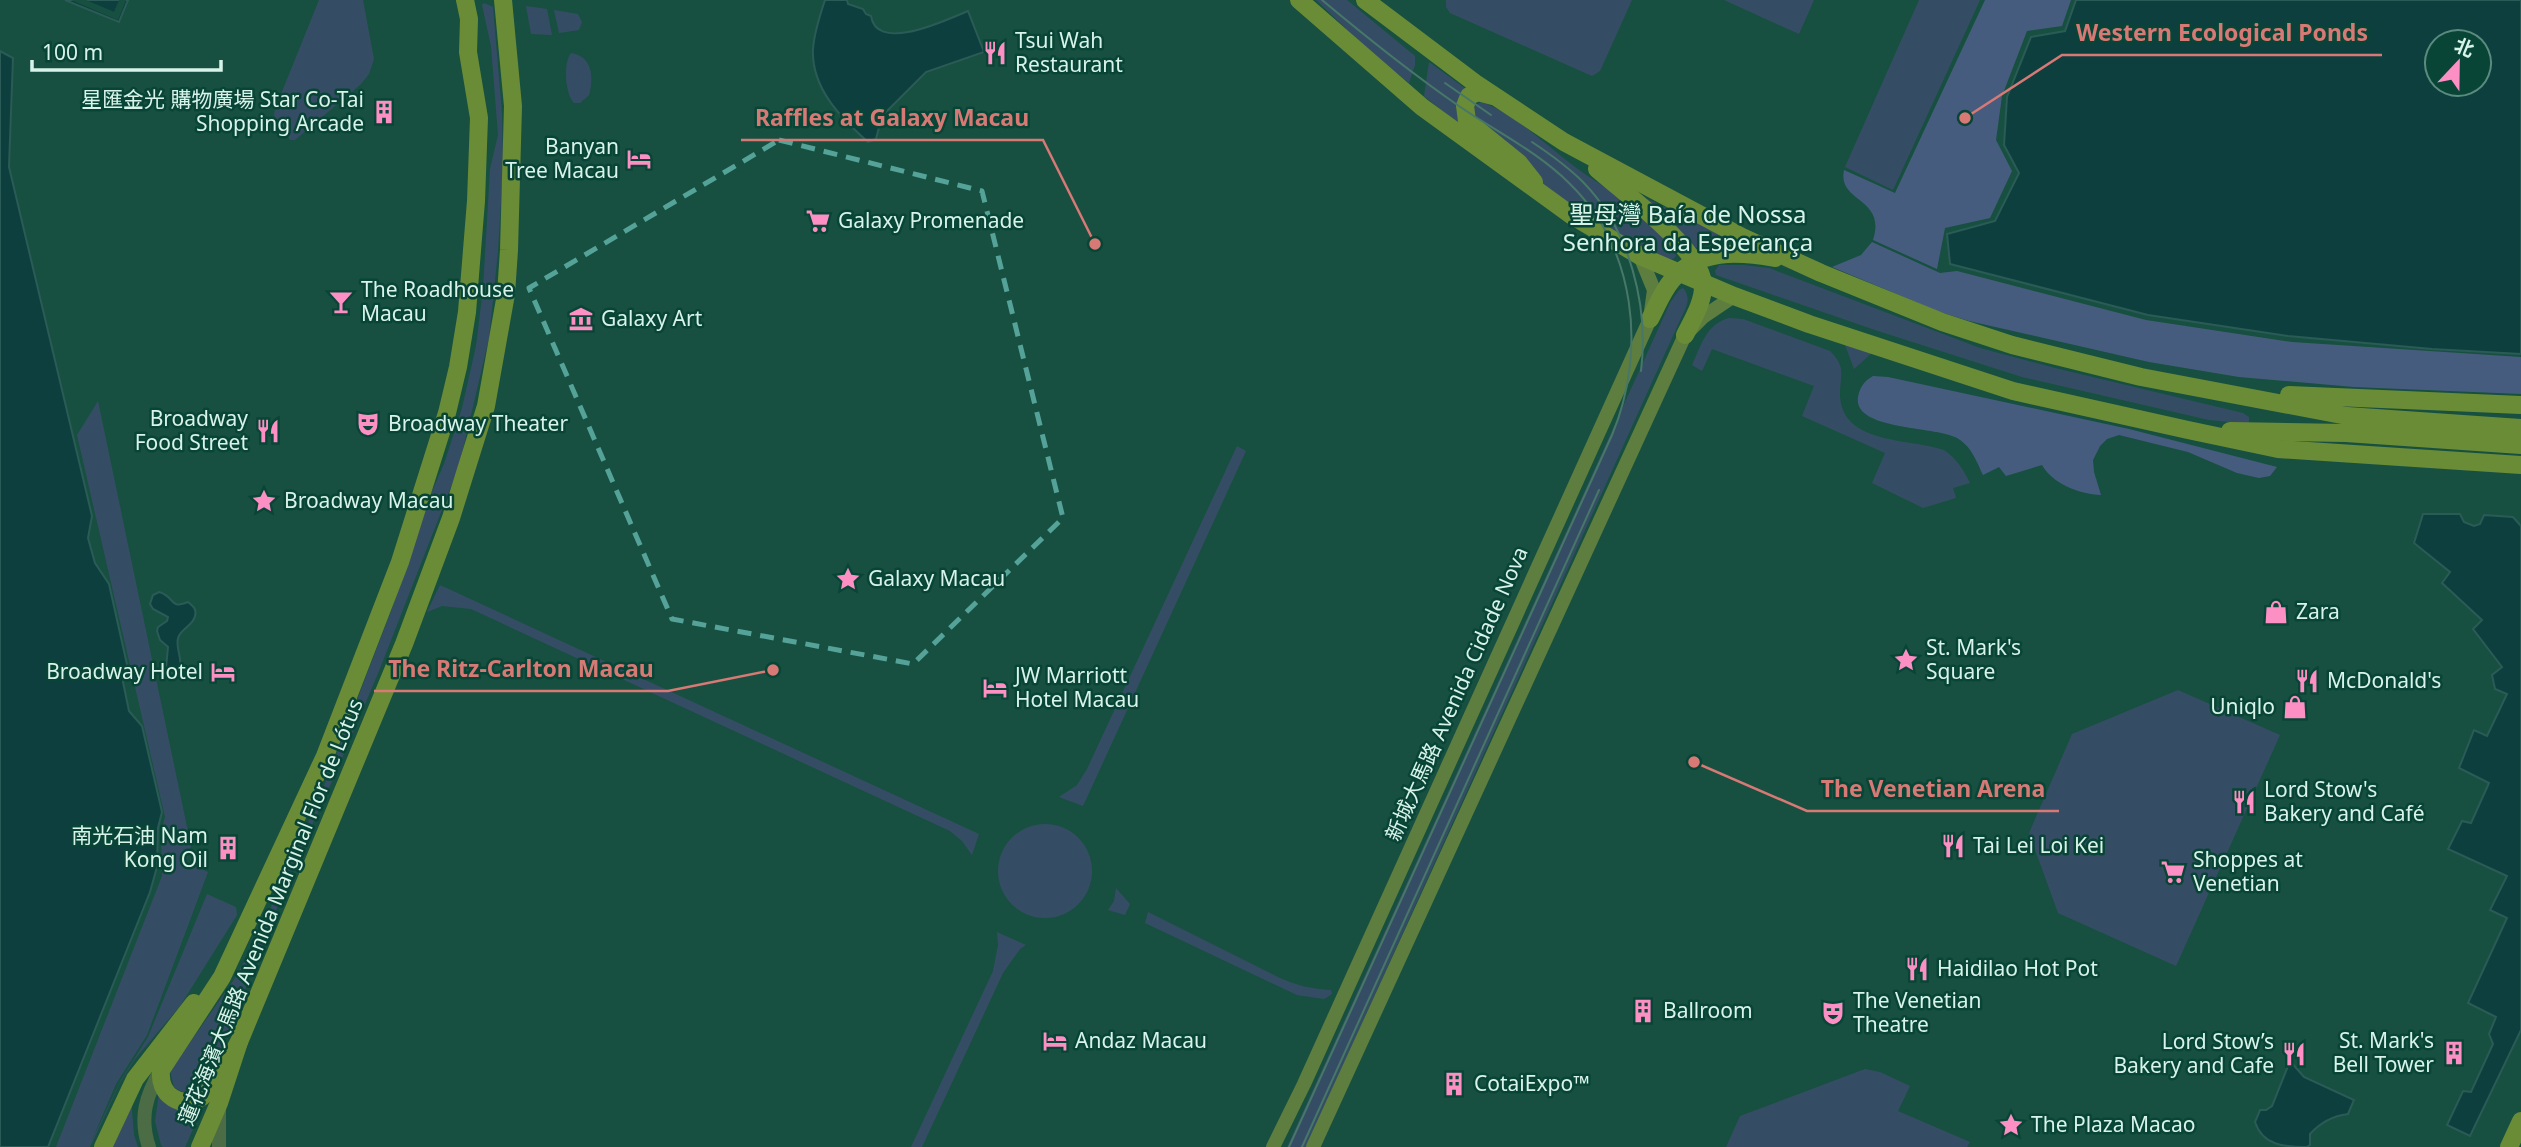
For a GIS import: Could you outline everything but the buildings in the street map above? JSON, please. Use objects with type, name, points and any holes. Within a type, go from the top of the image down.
[{"type":"main road","name":"蓮花海濱大馬路 Avenida Marginal Flor de Lótus","points":[[161,1070],[211,996],[246,929],[325,756],[400,562],[452,393],[467,312],[477,201],[479,118],[468,52],[469,19],[465,0]]},
{"type":"main road","points":[[469,19],[478,0]]},
{"type":"main road","name":"蓮花海濱大馬路 Avenida Marginal Flor de Lótus","points":[[200,1147],[219,1102],[239,1042],[408,632],[451,518],[486,406],[506,294],[510,224],[513,106],[503,0]]},
{"type":"main road","points":[[1299,0],[1422,107],[1541,194],[1608,239],[1640,256],[1734,296],[1809,324],[2013,391],[2188,430],[2278,449],[2521,465]]},
{"type":"main road","points":[[1365,0],[1494,96],[1564,142],[1742,237],[1942,322],[2012,345],[2141,377],[2347,416],[2521,428]]},
{"type":"main road","points":[[1494,96],[1478,92],[1469,96],[1465,106],[1467,121],[1519,163],[1541,194]]},
{"type":"main road","points":[[1313,1147],[1701,300],[1703,283],[1695,261],[1649,214],[1564,142]]},
{"type":"main road","points":[[1650,319],[1664,291],[1679,273],[1695,261],[1709,256],[1736,253],[1796,262]]},
{"type":"main road","name":"新城大馬路 Avenida Cidade Nova","points":[[1273,1147],[1304,1084],[1650,319],[1654,290],[1640,256]]},
{"type":"main road","points":[[1685,335],[1703,317],[1734,296]]},
{"type":"main road","points":[[2216,391],[2521,405]]},
{"type":"main road","points":[[2188,430],[2346,433],[2521,445]]},
{"type":"main road","name":"蓮花海濱大馬路 Avenida Marginal Flor de Lótus","points":[[103,1147],[129,1089],[144,1064],[229,960]]},
{"type":"main road","points":[[161,1070],[160,1078],[168,1095],[182,1102],[199,1101],[211,1088],[239,1042]]},
{"type":"main road","points":[[2509,1147],[2521,1121]]},
{"type":"main road","points":[[2509,1147],[2521,1136]]},
{"type":"street","points":[[149,1147],[145,1133],[145,1106],[152,1085],[161,1070]]},
{"type":"street","points":[[219,1102],[219,1147]]},
{"type":"highlighted area","points":[[779,140],[982,191],[1063,518],[913,664],[672,619],[529,288]]},
{"type":"shaded area","points":[[319,0],[363,0],[374,59],[369,74],[361,84],[295,140],[290,140],[274,115],[275,109]]},
{"type":"shaded area","points":[[1316,0],[1347,0],[1415,56],[1409,83],[1375,56]]},
{"type":"shaded area","points":[[1446,0],[1632,0],[1600,71],[1592,76],[1450,13]]},
{"type":"shaded area","points":[[1724,0],[1814,0],[1799,34]]},
{"type":"shaded area","points":[[1919,0],[1980,0],[1893,190],[1845,167]]},
{"type":"shaded area","points":[[1985,0],[2071,0],[2062,26],[2027,31],[2002,96],[1996,140],[2012,171],[1990,218],[1945,228],[1937,269],[1873,240],[1873,216],[1848,189],[1844,181],[1844,170],[1895,193]]},
{"type":"shaded area","points":[[484,3],[493,7],[502,114],[503,166],[489,338],[459,466],[379,671],[296,860],[219,1056],[202,1091],[184,1092],[174,1087],[170,1071],[233,981],[255,943],[322,791],[393,606],[423,512],[444,464],[462,408],[476,346],[483,289],[490,169],[498,135],[491,46],[482,5]]},
{"type":"shaded area","points":[[526,6],[547,9],[552,35],[531,34]]},
{"type":"shaded area","points":[[554,10],[578,14],[582,22],[579,30],[559,33]]},
{"type":"shaded area","points":[[571,53],[583,58],[590,68],[589,95],[580,103],[574,103],[567,86],[566,71]]},
{"type":"shaded area","points":[[1429,62],[1466,89],[1459,97],[1457,106],[1460,125],[1424,96]]},
{"type":"shaded area","points":[[1481,102],[1518,122],[1622,200],[1664,237],[1676,256],[1673,259],[1662,258],[1631,244],[1553,196],[1471,117],[1474,107]]},
{"type":"shaded area","points":[[1645,198],[1738,240],[1721,240],[1694,248]]},
{"type":"shaded area","points":[[1872,242],[1940,273],[1957,271],[2146,320],[2292,342],[2521,357],[2521,394],[2354,387],[2239,377],[2149,362],[1969,321],[1937,311],[1832,267],[1861,255]]},
{"type":"shaded area","points":[[1719,265],[1769,268],[1980,348],[2243,413],[2249,417],[2249,424],[2209,420],[2022,377],[1716,275],[1715,271]]},
{"type":"shaded area","points":[[1683,288],[1688,299],[1685,310],[1306,1147],[1287,1147],[1670,303]]},
{"type":"shaded area","points":[[1729,318],[1743,319],[1830,351],[1840,365],[1842,409],[1850,421],[1878,436],[1944,450],[1953,457],[1970,483],[1953,488],[1956,498],[1923,508],[1872,483],[1885,453],[1802,416],[1814,386],[1712,349],[1702,371],[1692,365],[1710,330]]},
{"type":"shaded area","points":[[1844,342],[1874,351],[1854,369]]},
{"type":"shaded area","points":[[1873,376],[2129,429],[2277,467],[2270,476],[2259,478],[2237,473],[2188,452],[2119,435],[2107,439],[2093,460],[2101,495],[2067,487],[2053,478],[2042,465],[2006,476],[1999,467],[1983,475],[1975,458],[1961,440],[1944,433],[1896,425],[1868,416],[1860,408],[1858,397],[1863,385]]},
{"type":"shaded area","points":[[98,401],[191,846],[186,862],[208,872],[147,1035],[116,1084],[91,1142],[121,1080],[148,1037],[207,894],[236,907],[237,915],[180,1006],[135,1059],[120,1083],[90,1147],[56,1147],[162,876],[161,832],[165,817],[77,435]]},
{"type":"shaded area","points":[[1237,446],[1246,451],[1083,806],[1059,797],[1077,785],[1087,769]]},
{"type":"shaded area","points":[[440,585],[979,834],[972,855],[950,831],[471,609],[442,606],[427,612]]},
{"type":"shaded area","points":[[2178,690],[2280,735],[2176,966],[2058,913],[2029,833],[2072,734]]},
{"type":"shaded area","points":[[1036,824],[1054,824],[1079,837],[1089,853],[1092,871],[1089,889],[1079,905],[1054,918],[1036,918],[1011,905],[998,880],[998,862],[1011,837]]},
{"type":"shaded area","points":[[1116,888],[1130,904],[1125,915],[1108,910],[1114,901]]},
{"type":"shaded area","points":[[1148,912],[1280,978],[1305,987],[1331,990],[1332,994],[1324,999],[1297,995],[1145,923]]},
{"type":"shaded area","points":[[997,932],[1026,945],[1003,973],[922,1147],[911,1147],[993,971],[998,945]]},
{"type":"shaded area","points":[[1865,1069],[1880,1072],[1910,1086],[1898,1111],[1970,1142],[1967,1147],[1726,1147],[1740,1116]]},
{"type":"shaded area","points":[[159,1093],[178,1108],[202,1109],[185,1147],[161,1145],[155,1121]]},
{"type":"shaded area","points":[[131,1098],[134,1135],[138,1147],[110,1147]]},
{"type":"water","points":[[65,0],[128,0],[119,22]]},
{"type":"water","points":[[825,0],[847,0],[848,4],[863,9],[871,16],[876,27],[886,32],[899,33],[930,26],[968,11],[984,52],[926,72],[882,116],[876,139],[868,142],[838,112],[817,77],[813,49]]},
{"type":"water","points":[[2076,0],[2521,0],[2521,354],[2288,336],[2148,315],[1950,264],[1947,234],[1995,221],[2019,173],[2004,145],[2007,97],[2031,37],[2065,31]]},
{"type":"water","points":[[0,51],[13,58],[9,167],[92,516],[88,538],[95,563],[109,584],[128,669],[123,682],[129,711],[142,726],[162,812],[158,828],[157,867],[150,892],[48,1147],[0,1147]]},
{"type":"water","points":[[2423,514],[2460,514],[2464,522],[2474,526],[2480,524],[2484,515],[2513,517],[2521,526],[2521,1030],[2470,1136],[2447,1125],[2463,1091],[2471,1092],[2493,1044],[2489,1034],[2496,1017],[2468,1003],[2507,918],[2490,910],[2507,876],[2448,849],[2462,821],[2471,823],[2489,783],[2459,768],[2474,730],[2487,736],[2507,694],[2495,689],[2492,675],[2502,667],[2473,629],[2482,620],[2442,583],[2450,572],[2414,543]]},
{"type":"water","points":[[159,592],[175,603],[188,602],[195,611],[194,619],[178,638],[180,663],[177,672],[172,673],[166,668],[168,647],[160,640],[157,631],[168,617],[153,609],[150,604],[153,595]]},
{"type":"water","points":[[2290,1061],[2304,1077],[2354,1100],[2348,1114],[2322,1123],[2310,1134],[2310,1145],[2307,1147],[2276,1144],[2263,1136],[2255,1122],[2260,1110],[2272,1106]]},
{"type":"pier","points":[[71,0],[86,0],[114,12],[119,0],[126,0],[118,20]]},
{"type":"tram line","points":[[1289,1147],[1612,435],[1623,403],[1631,335],[1629,302],[1621,269],[1609,238],[1592,209],[1569,183],[1529,151],[1470,114],[1422,79],[1322,0]]},
{"type":"tram line","points":[[1445,83],[1491,115]]},
{"type":"tram line","points":[[1532,142],[1583,182],[1599,201],[1624,246],[1639,295],[1643,346],[1641,371]]},
{"type":"tram line","points":[[1302,1147],[1599,490]]},
{"type":"place","name":"Tsui Wah Restaurant","points":[[995,53]]},
{"type":"place","name":"星匯金光 購物廣場 Star Co-Tai Shopping Arcade","points":[[384,112]]},
{"type":"place","name":"Western Ecological Ponds","points":[[1965,118]]},
{"type":"place","name":"Banyan Tree Macau","points":[[639,159]]},
{"type":"place","name":"Galaxy Promenade","points":[[818,221]]},
{"type":"place","name":"Raffles at Galaxy Macau","points":[[1095,244]]},
{"type":"place","name":"The Roadhouse Macau","points":[[341,302]]},
{"type":"place","name":"Galaxy Art","points":[[581,319]]},
{"type":"place","name":"Broadway Theater","points":[[368,424]]},
{"type":"place","name":"Broadway Food Street","points":[[268,431]]},
{"type":"place","name":"Broadway Macau","points":[[264,501]]},
{"type":"place","name":"Galaxy Macau","points":[[848,579]]},
{"type":"place","name":"Zara","points":[[2276,612]]},
{"type":"place","name":"St. Mark's Square","points":[[1906,660]]},
{"type":"place","name":"The Ritz-Carlton Macau","points":[[773,670]]},
{"type":"place","name":"Broadway Hotel","points":[[223,672]]},
{"type":"place","name":"McDonald's","points":[[2307,681]]},
{"type":"place","name":"JW Marriott Hotel Macau","points":[[995,688]]},
{"type":"place","name":"Uniqlo","points":[[2295,707]]},
{"type":"place","name":"The Venetian Arena","points":[[1694,762]]},
{"type":"place","name":"Lord Stow's Bakery and Café","points":[[2244,802]]},
{"type":"place","name":"Tai Lei Loi Kei","points":[[1953,846]]},
{"type":"place","name":"南光石油 Nam Kong Oil","points":[[228,848]]},
{"type":"place","name":"Shoppes at Venetian","points":[[2173,872]]},
{"type":"place","name":"Haidilao Hot Pot","points":[[1917,969]]},
{"type":"place","name":"Ballroom","points":[[1643,1011]]},
{"type":"place","name":"The Venetian Theatre","points":[[1833,1013]]},
{"type":"place","name":"Andaz Macau","points":[[1055,1041]]},
{"type":"place","name":"St. Mark's Bell Tower","points":[[2454,1053]]},
{"type":"place","name":"Lord Stow’s Bakery and Cafe","points":[[2294,1054]]},
{"type":"place","name":"CotaiExpo™","points":[[1454,1084]]},
{"type":"place","name":"The Plaza Macao","points":[[2011,1125]]},
{"type":"district","name":"聖母灣 Baía de Nossa Senhora da Esperança","points":[[1688,229]]}]
